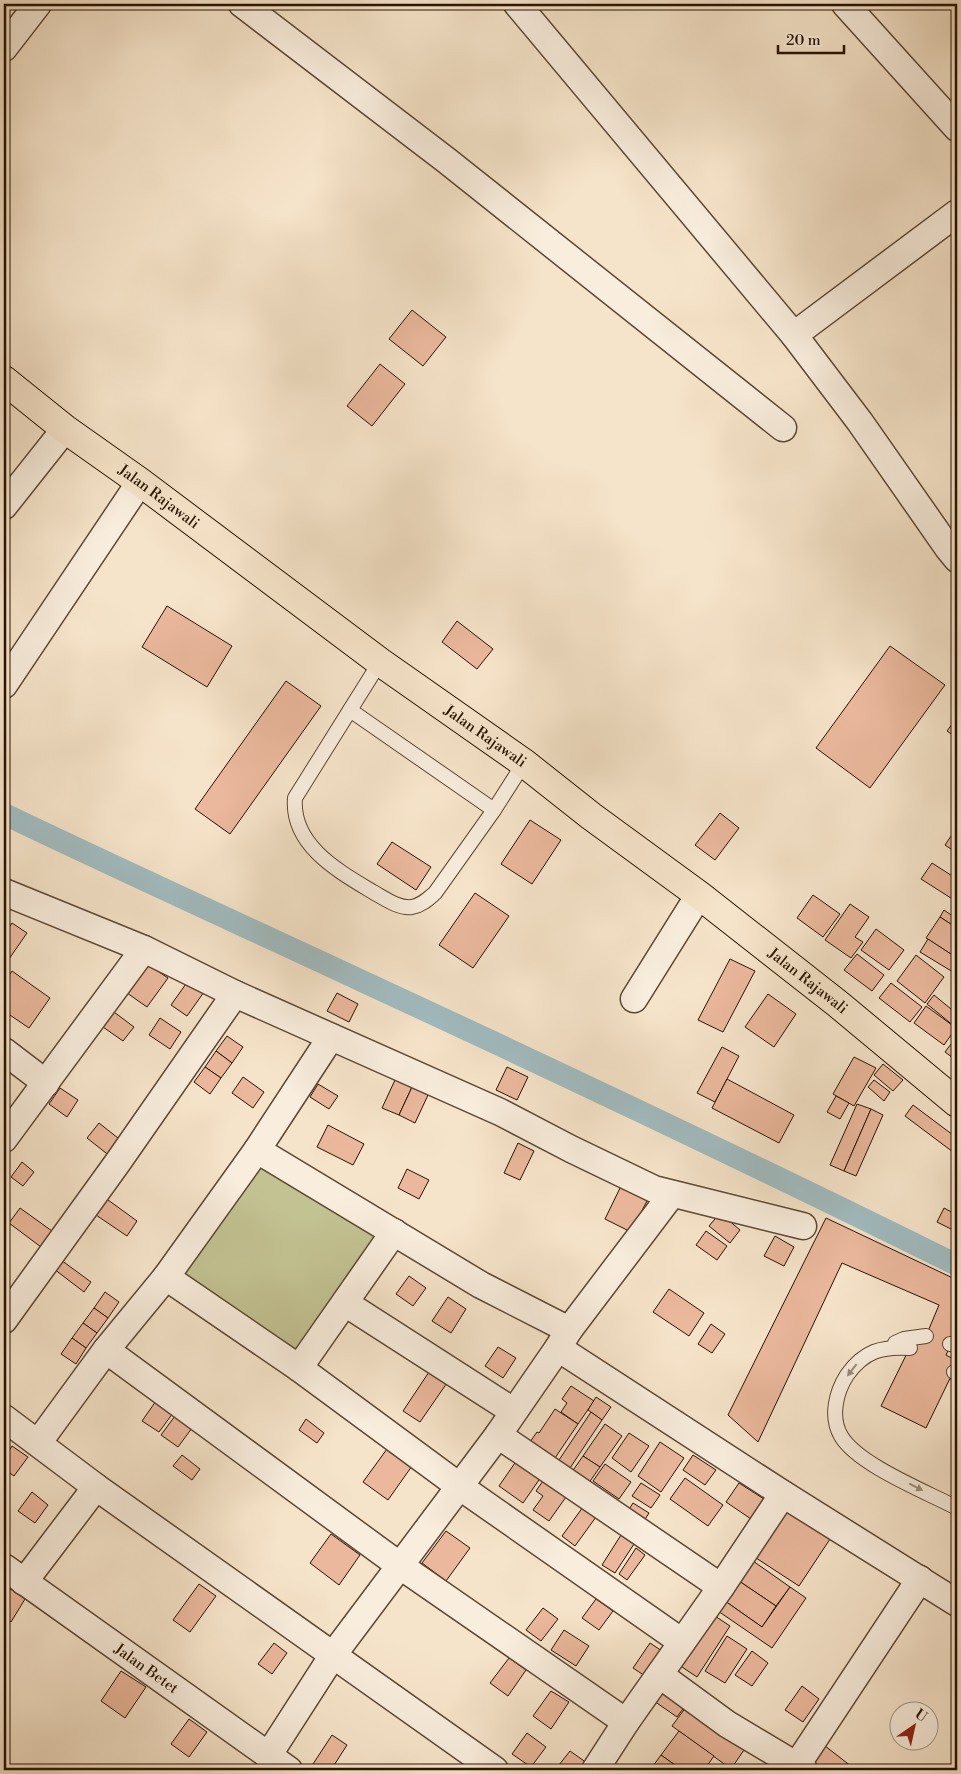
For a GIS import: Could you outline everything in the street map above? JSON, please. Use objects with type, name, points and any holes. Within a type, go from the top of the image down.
[{"type":"main road","name":"Jalan Rajawali","points":[[4,380],[65,429],[140,482],[380,662],[524,763],[591,816],[699,895],[838,1004],[957,1104]]},
{"type":"street","points":[[4,48],[38,4]]},
{"type":"street","points":[[242,4],[446,160],[783,428]]},
{"type":"street","points":[[517,4],[794,335],[860,422],[957,559]]},
{"type":"street","points":[[855,7],[957,128]]},
{"type":"street","points":[[794,335],[957,213]]},
{"type":"street","points":[[4,506],[65,429]]},
{"type":"street","points":[[4,685],[140,482]]},
{"type":"street","points":[[4,892],[144,949],[235,994],[500,1112],[638,1182],[672,1194],[803,1226]]},
{"type":"street","points":[[634,999],[699,895]]},
{"type":"street","points":[[4,1139],[144,949]]},
{"type":"street","points":[[4,1320],[96,1193],[235,994]]},
{"type":"street","points":[[38,1443],[106,1350],[166,1277],[257,1150],[331,1037]]},
{"type":"street","points":[[4,1051],[46,1083]]},
{"type":"street","points":[[257,1150],[481,1285],[564,1339],[783,1494],[957,1603]]},
{"type":"street","points":[[279,1763],[333,1655],[498,1435],[564,1339],[672,1194]]},
{"type":"street","points":[[299,1368],[394,1232]]},
{"type":"street","points":[[166,1277],[299,1368],[459,1486],[682,1642]]},
{"type":"street","points":[[345,1303],[513,1411]]},
{"type":"street","points":[[106,1350],[399,1565],[626,1722]]},
{"type":"street","points":[[4,1418],[96,1487],[494,1770]]},
{"type":"street","points":[[498,1435],[721,1587]]},
{"type":"street","points":[[14,1574],[96,1487]]},
{"type":"street","points":[[595,1770],[783,1494]]},
{"type":"street","name":"Jalan Betet","points":[[14,1574],[279,1763]]},
{"type":"street","points":[[660,1675],[727,1724],[801,1768],[920,1580]]},
{"type":"lane","points":[[380,662],[295,798],[294,810],[298,826],[310,844],[332,867],[397,905],[411,907],[423,903],[435,893],[494,810],[524,763]]},
{"type":"lane","points":[[350,710],[494,810]]},
{"type":"lane","points":[[926,1336],[904,1339],[868,1354],[853,1366],[844,1380],[836,1405],[838,1426],[842,1437],[855,1451],[872,1464],[957,1508]]},
{"type":"lane","points":[[880,1349],[910,1348]]},
{"type":"shaded area","points":[[266,1149],[394,1232],[299,1368],[166,1277]]},
{"type":"building","points":[[412,310],[446,337],[423,366],[389,339]]},
{"type":"building","points":[[380,364],[405,384],[372,426],[347,406]]},
{"type":"building","points":[[167,606],[232,646],[207,687],[142,647]]},
{"type":"building","points":[[457,621],[493,649],[477,669],[442,642]]},
{"type":"building","points":[[890,646],[945,685],[870,788],[816,748]]},
{"type":"building","points":[[286,681],[321,706],[230,834],[195,809]]},
{"type":"building","points":[[957,717],[957,738],[947,731]]},
{"type":"building","points":[[720,813],[739,828],[715,860],[695,845]]},
{"type":"building","points":[[530,820],[561,840],[532,884],[501,864]]},
{"type":"building","points":[[957,827],[957,853],[945,845]]},
{"type":"building","points":[[392,842],[431,867],[416,890],[377,864]]},
{"type":"building","points":[[932,863],[957,879],[957,894],[954,900],[921,879]]},
{"type":"building","points":[[475,893],[509,916],[473,968],[439,945]]},
{"type":"building","points":[[813,895],[840,914],[823,937],[797,918]]},
{"type":"building","points":[[850,904],[869,917],[855,937],[863,942],[851,958],[825,940]]},
{"type":"building","points":[[944,910],[954,917],[957,911],[957,928],[940,917]]},
{"type":"building","points":[[940,917],[957,928],[957,958],[926,938]]},
{"type":"building","points":[[12,923],[27,933],[9,959],[4,956],[4,935]]},
{"type":"building","points":[[876,929],[904,950],[889,970],[861,950]]},
{"type":"building","points":[[928,939],[957,958],[957,965],[953,972],[920,952]]},
{"type":"building","points":[[857,954],[884,975],[872,991],[844,970]]},
{"type":"building","points":[[916,955],[944,977],[925,1003],[897,981]]},
{"type":"building","points":[[730,959],[755,971],[723,1032],[698,1020]]},
{"type":"building","points":[[147,964],[168,978],[147,1007],[127,993]]},
{"type":"building","points":[[12,971],[50,998],[29,1028],[4,1011],[4,983]]},
{"type":"building","points":[[188,981],[204,992],[187,1016],[171,1005]]},
{"type":"building","points":[[891,983],[922,1007],[910,1022],[879,998]]},
{"type":"building","points":[[337,993],[358,1004],[349,1022],[327,1011]]},
{"type":"building","points":[[768,994],[796,1014],[774,1047],[745,1027]]},
{"type":"building","points":[[934,995],[957,1014],[957,1022],[954,1026],[927,1004]]},
{"type":"building","points":[[926,1006],[956,1028],[944,1045],[914,1023]]},
{"type":"building","points":[[114,1012],[134,1027],[123,1041],[103,1027]]},
{"type":"building","points":[[160,1018],[181,1032],[170,1049],[149,1035]]},
{"type":"building","points":[[227,1036],[243,1047],[232,1063],[216,1051]]},
{"type":"building","points":[[951,1044],[957,1049],[957,1061],[945,1052]]},
{"type":"building","points":[[722,1047],[739,1056],[715,1102],[697,1093]]},
{"type":"building","points":[[216,1051],[232,1063],[221,1078],[205,1067]]},
{"type":"building","points":[[854,1057],[876,1068],[854,1106],[833,1094]]},
{"type":"building","points":[[883,1064],[903,1080],[893,1091],[874,1075]]},
{"type":"building","points":[[205,1067],[221,1078],[210,1094],[194,1082]]},
{"type":"building","points":[[507,1067],[528,1077],[517,1100],[496,1090]]},
{"type":"building","points":[[243,1077],[264,1092],[253,1108],[232,1093]]},
{"type":"building","points":[[727,1079],[794,1115],[779,1143],[712,1108]]},
{"type":"building","points":[[395,1080],[412,1087],[399,1115],[382,1108]]},
{"type":"building","points":[[874,1080],[890,1092],[884,1101],[868,1087]]},
{"type":"building","points":[[318,1084],[338,1096],[329,1109],[310,1097]]},
{"type":"building","points":[[412,1087],[428,1095],[415,1123],[399,1115]]},
{"type":"building","points":[[60,1088],[78,1100],[67,1117],[49,1104]]},
{"type":"building","points":[[836,1096],[849,1103],[840,1119],[827,1112]]},
{"type":"building","points":[[857,1104],[871,1109],[844,1171],[830,1165]]},
{"type":"building","points":[[913,1105],[957,1138],[957,1155],[905,1116]]},
{"type":"building","points":[[871,1109],[883,1115],[856,1176],[844,1171]]},
{"type":"building","points":[[99,1123],[123,1142],[111,1157],[87,1138]]},
{"type":"building","points":[[328,1125],[364,1144],[353,1165],[317,1147]]},
{"type":"building","points":[[518,1143],[534,1151],[520,1180],[504,1173]]},
{"type":"building","points":[[22,1162],[34,1172],[23,1186],[11,1177]]},
{"type":"building","points":[[407,1169],[429,1180],[419,1199],[398,1188]]},
{"type":"building","points":[[621,1186],[648,1199],[631,1232],[605,1219]]},
{"type":"building","points":[[104,1197],[137,1221],[127,1236],[93,1213]]},
{"type":"building","points":[[20,1208],[52,1231],[41,1247],[9,1223]]},
{"type":"building","points":[[944,1208],[957,1215],[957,1232],[937,1222]]},
{"type":"building","points":[[720,1213],[740,1230],[730,1243],[709,1226]]},
{"type":"building","points":[[826,1218],[957,1280],[957,1332],[946,1355],[957,1361],[957,1364],[926,1428],[881,1406],[914,1339],[926,1336],[939,1305],[842,1263],[758,1442],[728,1415]]},
{"type":"building","points":[[706,1231],[727,1246],[717,1260],[696,1245]]},
{"type":"building","points":[[775,1236],[794,1247],[784,1266],[764,1256]]},
{"type":"building","points":[[61,1260],[91,1282],[84,1292],[54,1269]]},
{"type":"building","points":[[409,1276],[426,1288],[413,1306],[396,1294]]},
{"type":"building","points":[[669,1289],[704,1313],[689,1336],[653,1312]]},
{"type":"building","points":[[105,1292],[119,1302],[108,1318],[94,1308]]},
{"type":"building","points":[[448,1297],[466,1309],[451,1333],[432,1321]]},
{"type":"building","points":[[94,1308],[108,1318],[97,1333],[83,1323]]},
{"type":"building","points":[[83,1323],[97,1333],[86,1348],[72,1338]]},
{"type":"building","points":[[711,1324],[725,1334],[712,1353],[698,1344]]},
{"type":"building","points":[[72,1338],[86,1348],[76,1364],[61,1354]]},
{"type":"building","points":[[498,1347],[516,1358],[503,1378],[485,1366]]},
{"type":"building","points":[[431,1369],[449,1380],[420,1422],[403,1411]]},
{"type":"building","points":[[571,1386],[594,1401],[578,1424],[561,1412],[567,1403],[562,1399]]},
{"type":"building","points":[[596,1397],[611,1407],[602,1420],[588,1410]]},
{"type":"building","points":[[156,1401],[173,1413],[159,1432],[142,1421]]},
{"type":"building","points":[[555,1409],[578,1424],[555,1458],[525,1449],[537,1432],[539,1433]]},
{"type":"building","points":[[591,1412],[602,1420],[570,1468],[559,1460]]},
{"type":"building","points":[[175,1416],[192,1428],[178,1447],[161,1435]]},
{"type":"building","points":[[306,1419],[324,1433],[317,1443],[299,1430]]},
{"type":"building","points":[[605,1424],[622,1436],[600,1467],[583,1456]]},
{"type":"building","points":[[629,1433],[649,1446],[631,1472],[612,1458]]},
{"type":"building","points":[[660,1442],[684,1458],[661,1492],[638,1476]]},
{"type":"building","points":[[12,1446],[28,1457],[14,1476],[4,1469],[4,1459]]},
{"type":"building","points":[[387,1449],[412,1466],[388,1500],[363,1482]]},
{"type":"building","points":[[182,1455],[200,1469],[192,1480],[173,1466]]},
{"type":"building","points":[[693,1455],[716,1470],[705,1485],[683,1470]]},
{"type":"building","points":[[583,1456],[600,1467],[586,1487],[569,1476]]},
{"type":"building","points":[[517,1460],[541,1477],[523,1503],[499,1486]]},
{"type":"building","points":[[605,1464],[631,1482],[619,1499],[593,1481]]},
{"type":"building","points":[[685,1478],[723,1505],[708,1526],[670,1499]]},
{"type":"building","points":[[543,1481],[566,1497],[549,1521],[533,1510],[543,1496],[536,1491]]},
{"type":"building","points":[[641,1483],[660,1495],[651,1508],[632,1496]]},
{"type":"building","points":[[739,1483],[767,1501],[754,1521],[726,1502]]},
{"type":"building","points":[[32,1492],[48,1505],[35,1523],[18,1511]]},
{"type":"building","points":[[633,1503],[649,1513],[642,1524],[626,1514]]},
{"type":"building","points":[[786,1506],[832,1536],[799,1586],[753,1556]]},
{"type":"building","points":[[583,1507],[596,1517],[575,1546],[562,1536]]},
{"type":"building","points":[[446,1531],[470,1548],[446,1581],[422,1563]]},
{"type":"building","points":[[331,1534],[360,1555],[339,1585],[310,1563]]},
{"type":"building","points":[[621,1535],[634,1544],[615,1573],[602,1565]]},
{"type":"building","points":[[636,1548],[645,1555],[627,1580],[619,1574]]},
{"type":"building","points":[[753,1561],[790,1587],[776,1606],[739,1581]]},
{"type":"building","points":[[739,1581],[776,1606],[762,1627],[725,1601]]},
{"type":"building","points":[[199,1584],[216,1596],[190,1632],[173,1620]]},
{"type":"building","points":[[6,1586],[25,1599],[11,1622],[4,1617],[4,1590]]},
{"type":"building","points":[[790,1587],[806,1598],[772,1648],[718,1611],[725,1601],[762,1627]]},
{"type":"building","points":[[596,1599],[613,1611],[599,1630],[582,1618]]},
{"type":"building","points":[[543,1608],[558,1619],[541,1641],[526,1630]]},
{"type":"building","points":[[712,1614],[730,1626],[697,1677],[679,1665]]},
{"type":"building","points":[[564,1630],[589,1646],[576,1666],[551,1650]]},
{"type":"building","points":[[727,1636],[747,1649],[725,1683],[705,1671]]},
{"type":"building","points":[[274,1643],[287,1653],[272,1674],[258,1664]]},
{"type":"building","points":[[650,1643],[665,1653],[648,1678],[633,1668]]},
{"type":"building","points":[[752,1651],[768,1663],[752,1686],[735,1675]]},
{"type":"building","points":[[509,1658],[526,1670],[508,1696],[490,1683]]},
{"type":"building","points":[[121,1671],[146,1687],[125,1718],[101,1701]]},
{"type":"building","points":[[664,1686],[688,1702],[677,1717],[654,1701]]},
{"type":"building","points":[[802,1686],[819,1699],[803,1722],[785,1710]]},
{"type":"building","points":[[551,1691],[569,1702],[551,1729],[533,1716]]},
{"type":"building","points":[[686,1707],[744,1750],[731,1769],[672,1726]]},
{"type":"building","points":[[189,1719],[207,1732],[189,1757],[171,1744]]},
{"type":"building","points":[[679,1731],[714,1756],[704,1770],[682,1770],[661,1755]]},
{"type":"building","points":[[527,1733],[546,1747],[531,1767],[512,1754]]},
{"type":"building","points":[[332,1735],[347,1745],[331,1770],[322,1770],[313,1764]]},
{"type":"building","points":[[820,1742],[856,1770],[811,1770]]},
{"type":"building","points":[[570,1751],[587,1763],[582,1770],[555,1770]]},
{"type":"building","points":[[661,1755],[682,1770],[650,1770]]},
{"type":"waterway","points":[[4,814],[587,1086],[957,1265]]}]
